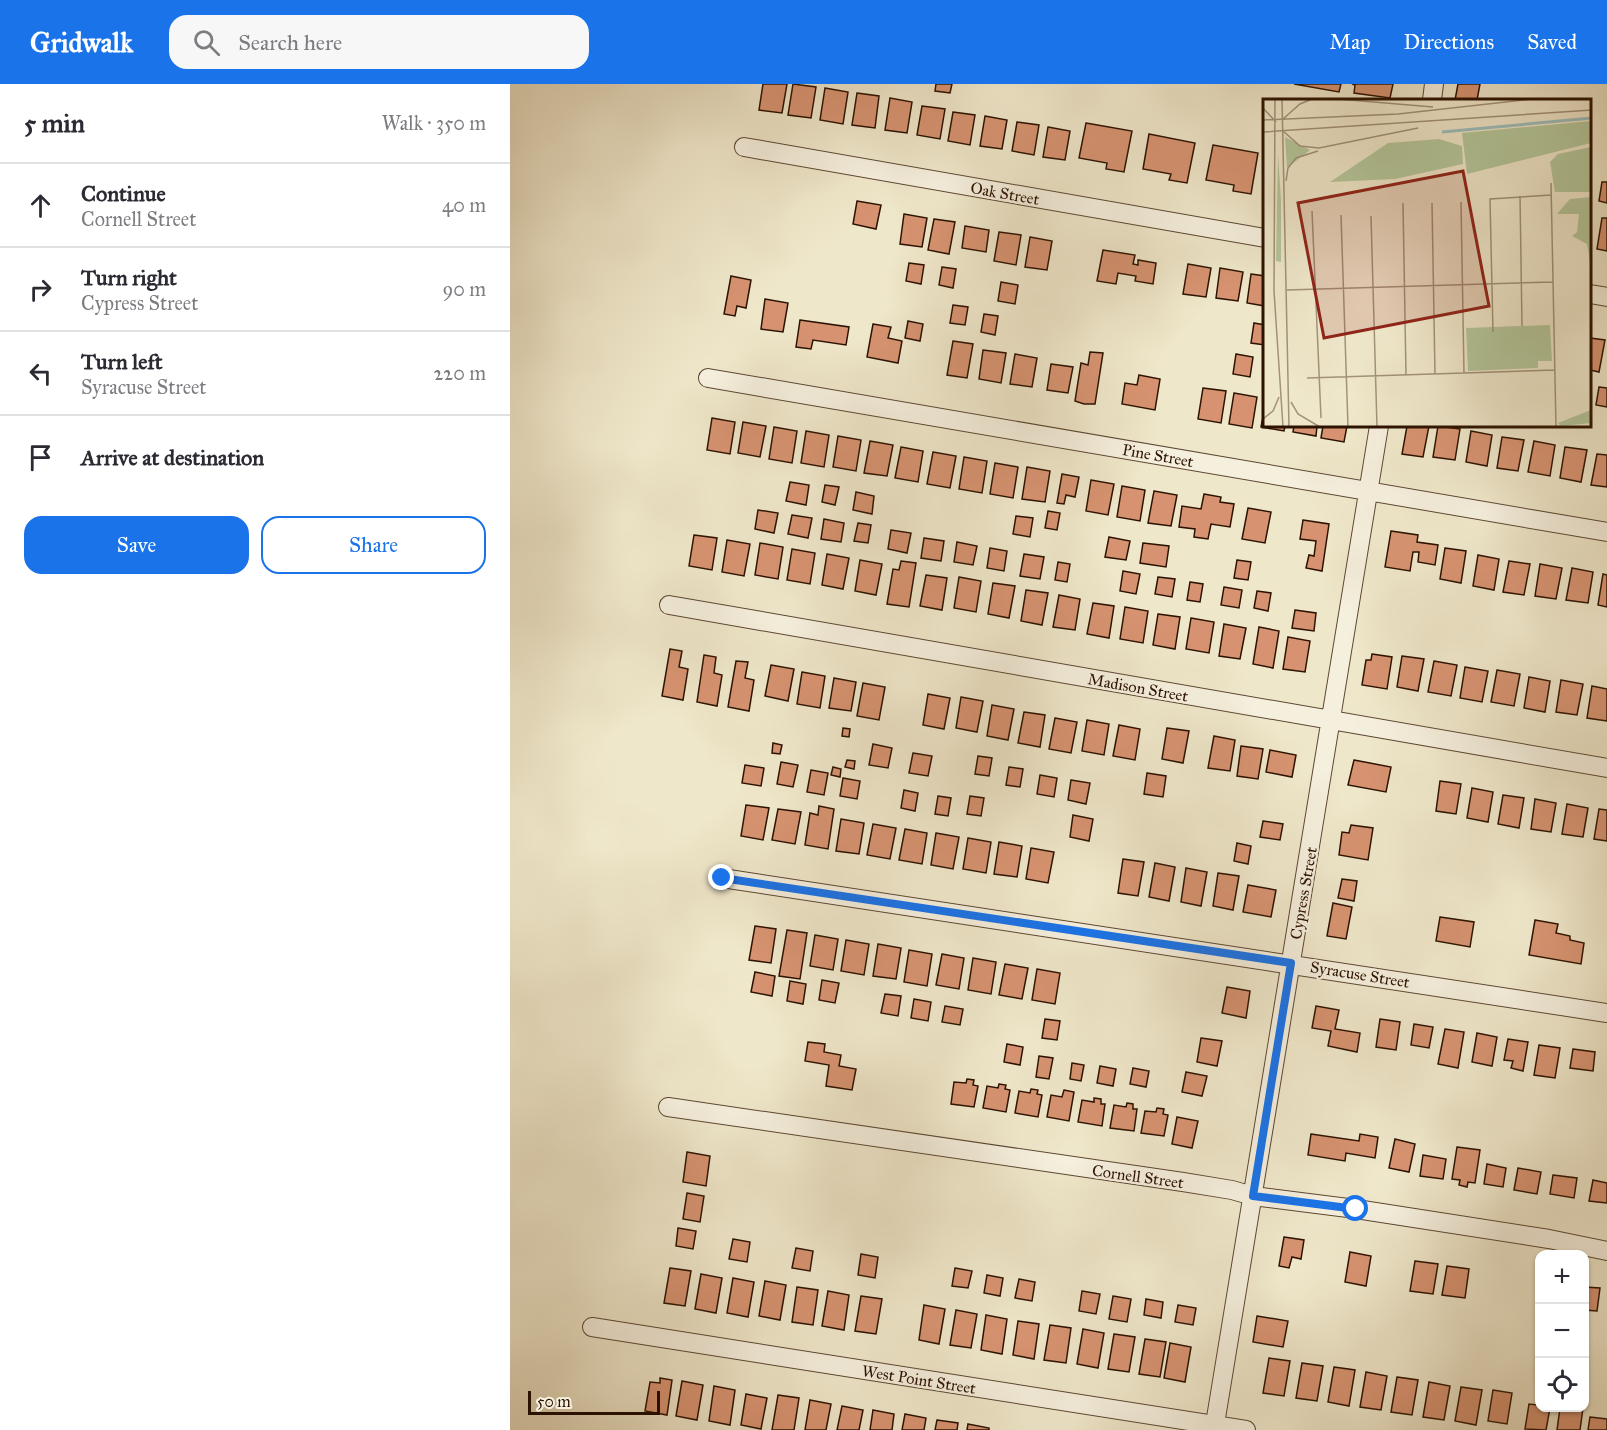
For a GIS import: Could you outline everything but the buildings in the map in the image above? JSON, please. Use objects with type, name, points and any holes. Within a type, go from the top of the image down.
[{"type":"street","points":[[1431,99],[1434,84]]},
{"type":"street","name":"Oak Street","points":[[744,147],[1263,238]]},
{"type":"street","points":[[1592,294],[1607,297]]},
{"type":"street","name":"Pine Street","points":[[708,378],[1607,532]]},
{"type":"street","name":"Cypress Street","points":[[1215,1428],[1379,428]]},
{"type":"street","name":"Madison Street","points":[[669,605],[1607,768]]},
{"type":"street","name":"Syracuse Street","points":[[722,878],[1607,1013]]},
{"type":"street","name":"Cornell Street","points":[[668,1107],[1183,1182],[1253,1196],[1356,1209],[1549,1239],[1607,1251]]},
{"type":"street","name":"West Point Street","points":[[592,1327],[1215,1428],[1246,1430]]},
{"type":"route","points":[[722,878],[1291,963],[1253,1196],[1356,1209]]}]
